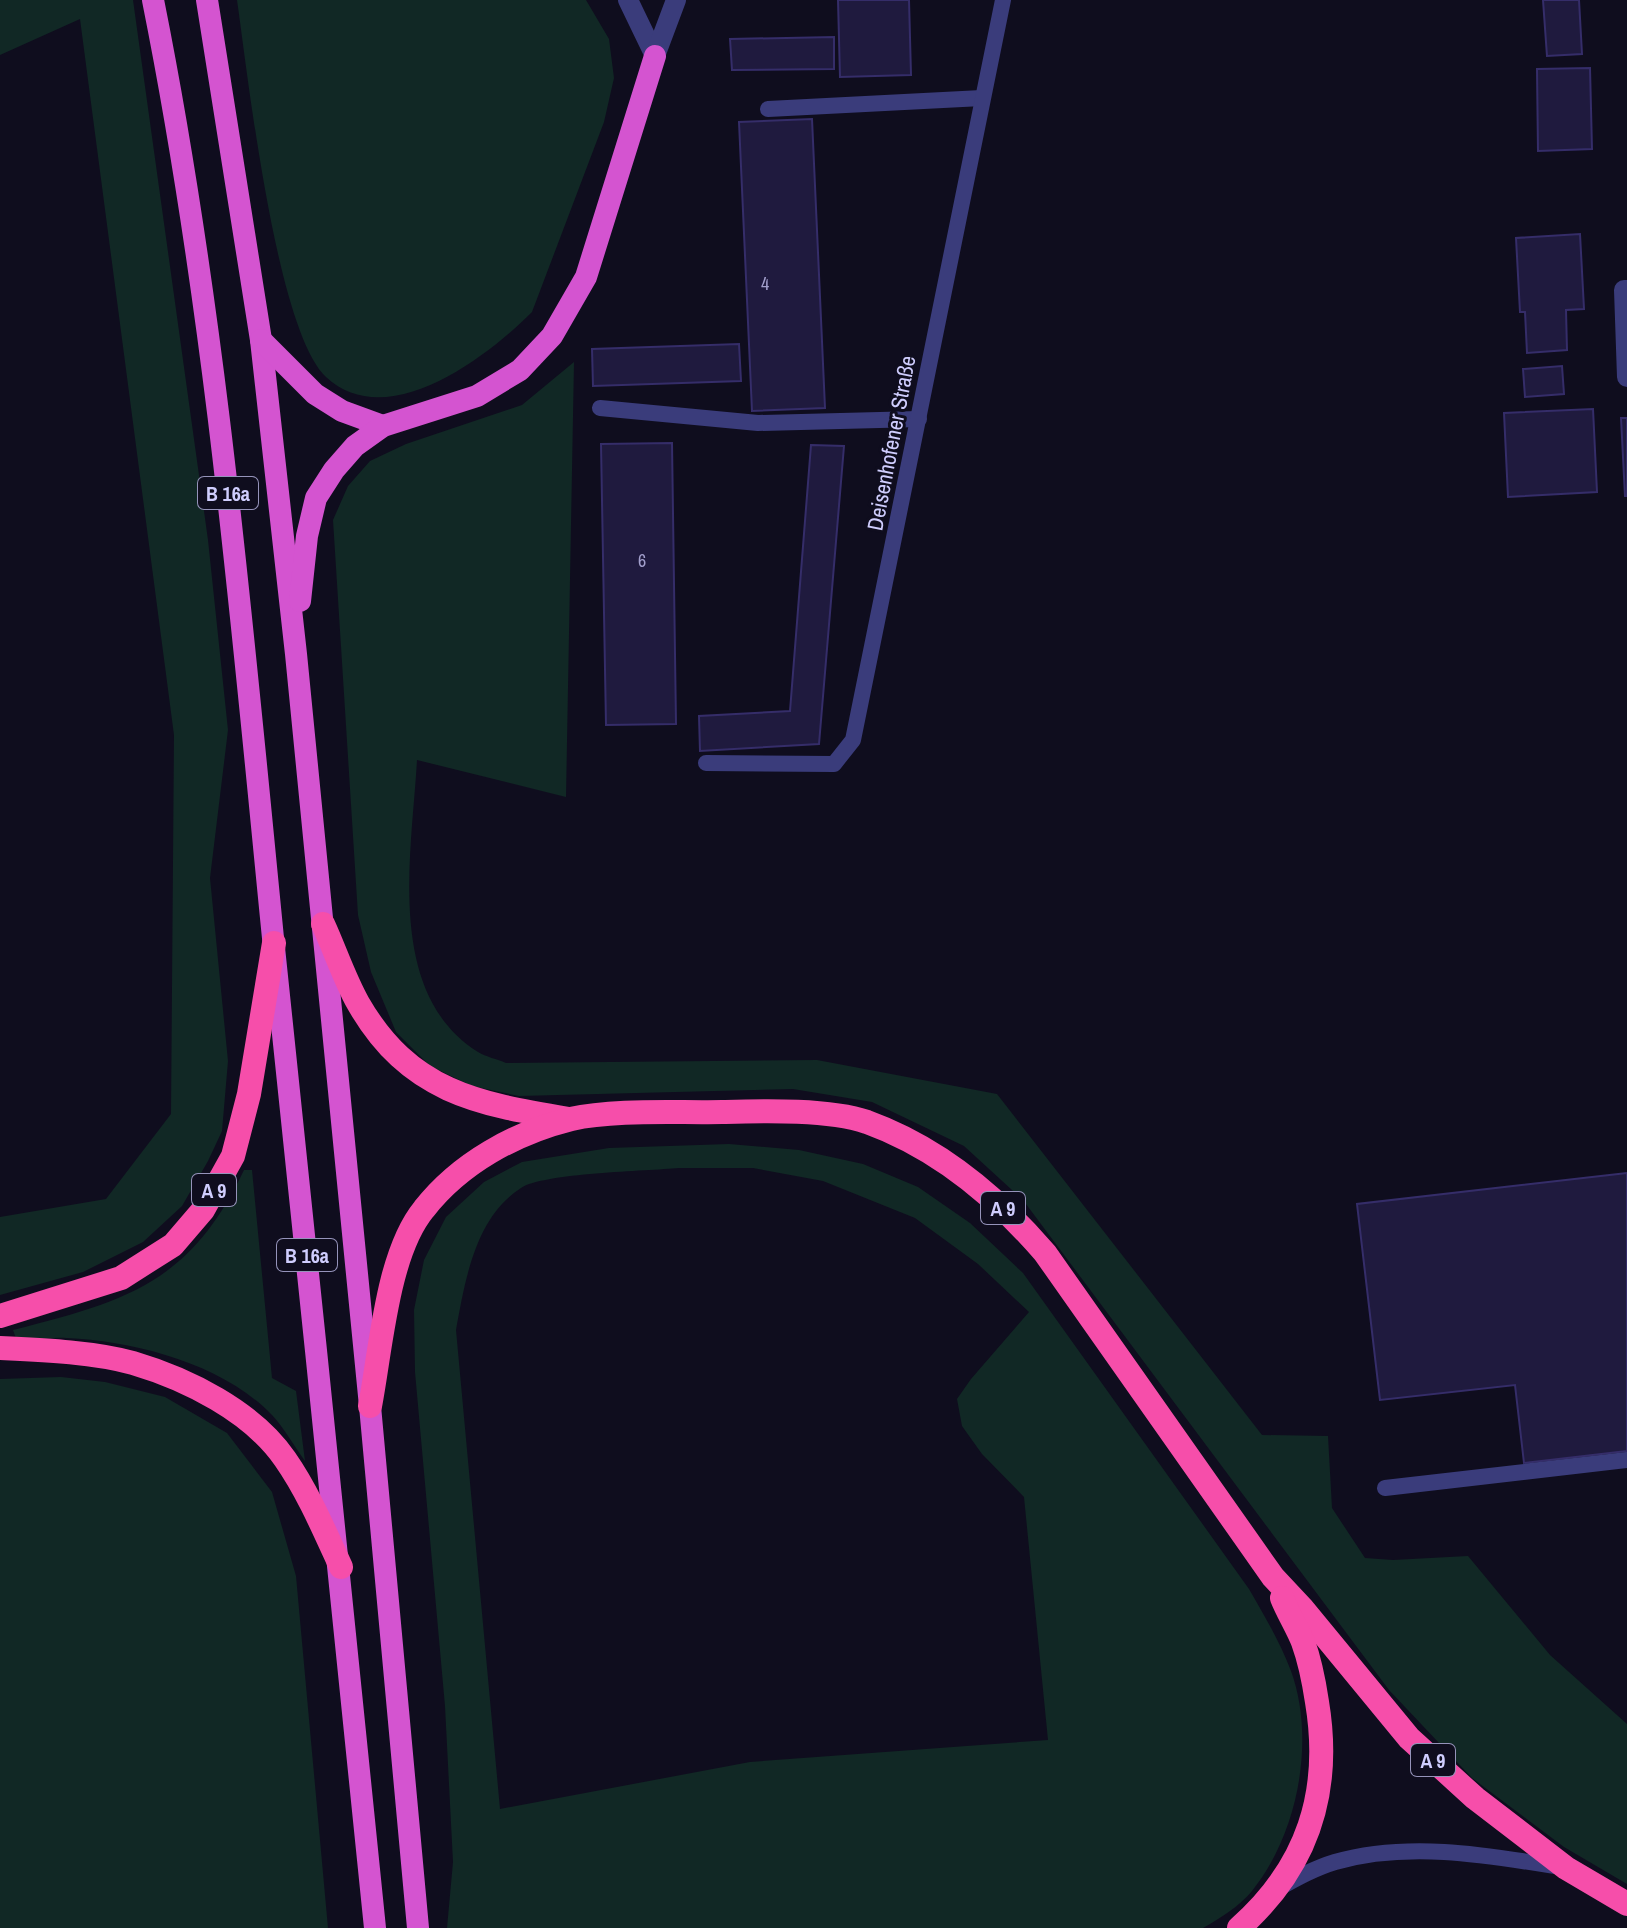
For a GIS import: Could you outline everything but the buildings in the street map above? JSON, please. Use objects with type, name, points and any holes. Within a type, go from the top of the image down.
[{"type":"highway","name":"B 16a","points":[[153,0],[204,312],[239,578],[375,1928]]},
{"type":"highway","name":"B 16a","points":[[207,0],[261,340],[296,654],[418,1928]]},
{"type":"highway","points":[[296,654],[302,576],[316,498],[334,470],[355,446],[383,426],[477,396],[520,370],[552,336],[586,277],[655,56]]},
{"type":"highway","points":[[261,340],[315,394],[342,411],[383,426]]},
{"type":"highway","name":"A 9","points":[[323,924],[358,1003],[386,1042],[428,1079],[461,1096],[498,1107],[572,1119]]},
{"type":"highway","name":"A 9","points":[[0,1316],[121,1278],[173,1245],[203,1210],[233,1156],[249,1094],[274,943]]},
{"type":"highway","name":"A 9","points":[[370,1406],[392,1288],[405,1240],[423,1210],[474,1161],[500,1145],[572,1119],[614,1115],[743,1112],[837,1116],[863,1121],[889,1131],[941,1159],[979,1186],[1022,1226],[1045,1253],[1273,1577],[1409,1738],[1475,1798],[1566,1868],[1627,1904]]},
{"type":"highway","points":[[0,1348],[70,1353],[132,1363],[217,1398],[258,1429],[284,1456],[341,1567]]},
{"type":"highway","name":"A 9","points":[[1239,1928],[1253,1915],[1294,1862],[1311,1827],[1319,1795],[1323,1757],[1316,1695],[1304,1644],[1273,1577]]},
{"type":"street","points":[[628,0],[655,56]]},
{"type":"street","points":[[655,56],[676,0]]},
{"type":"street","points":[[1627,290],[1624,290],[1627,377]]},
{"type":"lane","name":"Deisenhofener Straße","points":[[706,763],[834,764],[853,740],[1003,0]]},
{"type":"lane","points":[[768,109],[982,98]]},
{"type":"lane","points":[[600,408],[758,423],[919,419]]},
{"type":"lane","points":[[1385,1488],[1627,1460]]},
{"type":"lane","points":[[1271,1893],[1334,1862],[1418,1851],[1468,1854],[1566,1868]]},
{"type":"green space","points":[[0,0],[133,0],[208,540],[228,730],[210,878],[228,1061],[222,1131],[182,1206],[143,1242],[83,1272],[0,1295],[0,1217],[106,1199],[171,1114],[174,735],[80,19],[0,55]]},
{"type":"green space","points":[[237,0],[586,0],[609,39],[614,78],[604,122],[532,312],[489,349],[435,383],[406,393],[378,397],[351,392],[326,377],[308,350],[293,309],[267,199]]},
{"type":"green space","points":[[574,362],[566,797],[417,760],[409,877],[410,918],[416,958],[428,994],[448,1026],[478,1052],[506,1063],[817,1060],[997,1094],[1262,1435],[1328,1436],[1332,1508],[1365,1558],[1393,1560],[1468,1556],[1550,1655],[1627,1724],[1627,1884],[1564,1847],[1472,1778],[1389,1690],[1023,1200],[964,1146],[872,1102],[793,1089],[519,1096],[472,1086],[430,1066],[396,1032],[371,972],[358,915],[333,520],[348,486],[370,461],[406,444],[522,405]]},
{"type":"green space","points":[[729,1144],[799,1150],[863,1164],[918,1187],[970,1223],[1023,1273],[1249,1589],[1291,1671],[1302,1726],[1298,1786],[1291,1815],[1268,1868],[1252,1891],[1235,1907],[1203,1928],[447,1928],[453,1862],[445,1706],[415,1372],[414,1310],[424,1260],[446,1217],[484,1182],[522,1162],[609,1148]],"holes":[[[679,1168],[753,1168],[823,1181],[915,1218],[978,1264],[1029,1312],[957,1399],[962,1426],[982,1454],[1024,1497],[1048,1740],[750,1762],[500,1809],[456,1330],[463,1291],[475,1252],[483,1233],[505,1200],[533,1183],[572,1176]]]},
{"type":"green space","points":[[244,1170],[252,1170],[272,1378],[296,1391],[305,1461],[272,1415],[252,1397],[204,1369],[177,1358],[121,1344],[61,1338],[17,1341],[13,1330],[90,1309],[151,1282],[177,1263],[201,1239]]},
{"type":"green space","points":[[61,1377],[105,1382],[165,1397],[227,1433],[272,1492],[296,1576],[328,1928],[0,1928],[0,1379]]}]
